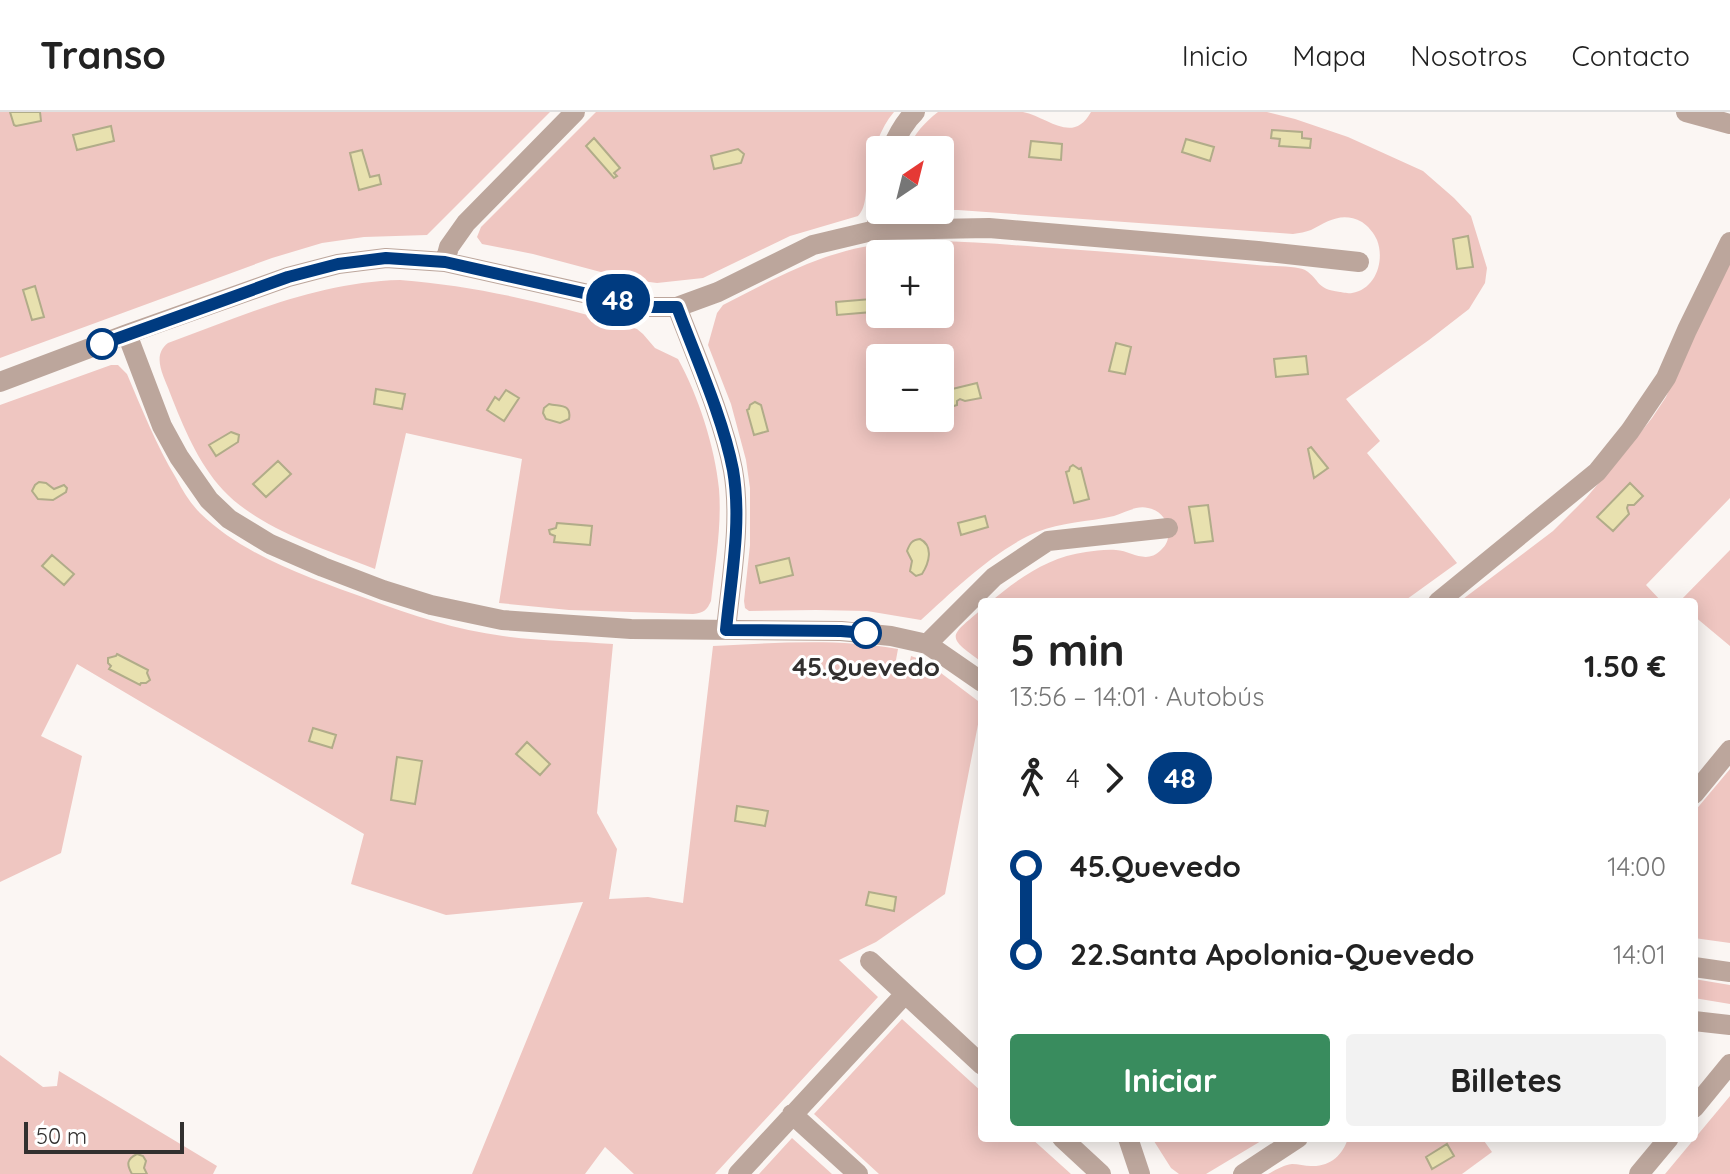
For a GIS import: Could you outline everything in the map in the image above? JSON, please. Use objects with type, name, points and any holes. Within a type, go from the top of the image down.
[{"type":"street","points":[[445,262],[449,247],[466,223],[575,112]]},
{"type":"street","points":[[897,136],[915,112]]},
{"type":"street","points":[[1686,112],[1730,124]]},
{"type":"street","points":[[876,230],[877,224]]},
{"type":"street","points":[[0,382],[288,277],[338,264],[386,258],[445,262],[646,307],[677,307],[718,292],[813,245],[876,230],[989,228],[1359,262]]},
{"type":"street","points":[[1443,598],[1597,472],[1666,378],[1730,242]]},
{"type":"street","points":[[677,307],[718,417],[733,471],[736,515],[726,630]]},
{"type":"street","points":[[127,334],[162,426],[209,500],[229,519],[270,544],[323,567],[431,605],[502,620],[631,629],[841,631],[891,636],[927,644],[978,679]]},
{"type":"street","points":[[927,644],[994,577],[1048,541],[1168,528]]},
{"type":"street","points":[[1698,789],[1730,750]]},
{"type":"street","points":[[870,961],[978,1061]]},
{"type":"street","points":[[1698,968],[1730,972]]},
{"type":"street","points":[[738,1174],[905,994]]},
{"type":"street","points":[[1698,1021],[1730,1025]]},
{"type":"street","points":[[1698,1103],[1730,1064]]},
{"type":"street","points":[[792,1114],[858,1174]]},
{"type":"street","points":[[1066,1142],[1101,1174]]},
{"type":"street","points":[[1129,1142],[1140,1174]]},
{"type":"street","points":[[1243,1174],[1292,1142]]},
{"type":"street","points":[[1639,1174],[1666,1142]]},
{"type":"shaded area","points":[[0,112],[550,112],[427,235],[364,237],[322,243],[272,258],[0,358]]},
{"type":"shaded area","points":[[10,112],[40,112],[41,121],[16,126]]},
{"type":"shaded area","points":[[596,112],[894,112],[880,136],[866,136],[866,191],[858,216],[790,236],[703,278],[657,283],[627,279],[482,244],[477,237],[481,227]]},
{"type":"shaded area","points":[[938,112],[1023,112],[1068,128],[1084,122],[1091,112],[1267,112],[1348,137],[1423,171],[1454,198],[1471,216],[1487,268],[1485,283],[1469,309],[1346,399],[1380,441],[1367,453],[1457,563],[1409,598],[995,598],[1035,570],[1072,555],[1108,550],[1144,557],[1155,554],[1167,543],[1167,524],[1155,511],[1139,508],[1114,516],[1056,526],[1022,539],[976,571],[921,620],[867,611],[749,611],[745,608],[750,488],[731,404],[708,345],[717,313],[723,305],[791,271],[844,251],[866,247],[866,328],[954,328],[954,241],[1296,268],[1305,270],[1326,289],[1349,293],[1360,290],[1373,280],[1379,265],[1379,248],[1374,235],[1362,222],[1348,217],[1335,218],[1311,230],[1293,234],[954,210],[954,136],[915,136]]},
{"type":"shaded area","points":[[111,126],[114,141],[77,150],[73,135]]},
{"type":"shaded area","points":[[1272,130],[1302,132],[1302,138],[1311,139],[1310,148],[1279,146],[1280,139],[1271,138]]},
{"type":"shaded area","points":[[594,138],[620,168],[614,173],[617,176],[614,178],[586,146]]},
{"type":"shaded area","points":[[1186,139],[1214,147],[1210,161],[1182,152]]},
{"type":"shaded area","points":[[1031,141],[1062,144],[1061,160],[1029,157]]},
{"type":"shaded area","points":[[738,149],[744,154],[741,163],[714,169],[711,156]]},
{"type":"shaded area","points":[[362,150],[370,177],[379,175],[381,184],[359,190],[350,153]]},
{"type":"shaded area","points":[[1468,236],[1473,267],[1457,269],[1453,239]]},
{"type":"shaded area","points":[[1730,252],[1730,498],[1646,585],[1658,598],[1464,598],[1553,531],[1621,457],[1666,397]]},
{"type":"shaded area","points":[[400,280],[511,296],[621,324],[637,329],[655,348],[678,359],[704,422],[719,489],[716,559],[711,601],[705,610],[693,614],[569,610],[499,603],[522,459],[406,433],[375,569],[274,527],[238,504],[223,490],[199,456],[180,418],[160,366],[163,348],[168,343],[311,293]]},
{"type":"shaded area","points":[[35,286],[44,317],[32,320],[23,290]]},
{"type":"shaded area","points":[[866,299],[866,313],[837,315],[836,302]]},
{"type":"shaded area","points":[[1116,343],[1131,347],[1125,374],[1109,371]]},
{"type":"shaded area","points":[[1306,356],[1308,374],[1276,377],[1274,359]]},
{"type":"shaded area","points":[[118,365],[127,374],[162,453],[193,505],[218,528],[258,554],[324,583],[451,626],[517,638],[613,644],[597,813],[617,849],[609,899],[648,897],[683,903],[713,646],[829,642],[898,649],[893,676],[906,679],[911,656],[925,661],[978,701],[978,725],[945,894],[876,942],[839,960],[878,997],[715,1174],[634,1174],[605,1147],[585,1174],[472,1174],[583,902],[446,915],[351,884],[364,834],[77,664],[41,736],[82,756],[61,853],[0,882],[0,405]]},
{"type":"shaded area","points":[[977,383],[981,398],[960,399],[954,406],[954,389]]},
{"type":"shaded area","points":[[376,389],[405,394],[402,409],[374,404]]},
{"type":"shaded area","points":[[506,390],[519,398],[504,421],[487,410],[495,397],[499,400]]},
{"type":"shaded area","points":[[755,402],[761,405],[768,431],[754,435],[747,410]]},
{"type":"shaded area","points":[[549,404],[567,408],[569,419],[560,423],[546,419],[544,408]]},
{"type":"shaded area","points":[[231,432],[239,435],[238,442],[216,456],[209,445]]},
{"type":"shaded area","points":[[1311,447],[1328,468],[1314,478],[1308,449]]},
{"type":"shaded area","points":[[278,461],[291,474],[266,497],[253,484]]},
{"type":"shaded area","points":[[1073,465],[1081,468],[1089,499],[1074,503],[1066,472]]},
{"type":"shaded area","points":[[39,482],[54,489],[64,485],[66,492],[53,500],[38,499],[32,491]]},
{"type":"shaded area","points":[[1630,483],[1643,496],[1634,505],[1628,505],[1629,514],[1613,531],[1597,517]]},
{"type":"shaded area","points":[[1208,505],[1213,541],[1195,543],[1189,507]]},
{"type":"shaded area","points":[[985,516],[988,527],[961,535],[958,523]]},
{"type":"shaded area","points":[[557,523],[592,526],[590,545],[554,542],[555,536],[549,530],[556,528]]},
{"type":"shaded area","points":[[920,539],[927,546],[929,555],[922,574],[916,576],[910,571],[912,561],[907,551],[912,542]]},
{"type":"shaded area","points":[[1730,550],[1730,646],[1698,619],[1698,598],[1683,598]]},
{"type":"shaded area","points":[[52,555],[74,574],[64,585],[42,566]]},
{"type":"shaded area","points":[[789,558],[793,575],[760,583],[756,566]]},
{"type":"shaded area","points":[[978,612],[978,659],[957,641],[956,636]]},
{"type":"shaded area","points":[[117,654],[148,670],[150,680],[140,685],[109,669],[108,658]]},
{"type":"shaded area","points":[[313,728],[336,735],[332,748],[309,741]]},
{"type":"shaded area","points":[[527,742],[550,764],[540,775],[516,754]]},
{"type":"shaded area","points":[[397,757],[422,761],[415,804],[391,800]]},
{"type":"shaded area","points":[[1730,769],[1730,943],[1698,939],[1698,807]]},
{"type":"shaded area","points":[[737,806],[768,811],[765,826],[735,821]]},
{"type":"shaded area","points":[[869,892],[896,897],[894,911],[866,905]]},
{"type":"shaded area","points":[[1698,980],[1730,985],[1730,1004],[1698,999]]},
{"type":"shaded area","points":[[902,1019],[978,1088],[978,1142],[1035,1142],[1071,1174],[879,1174],[814,1114]]},
{"type":"shaded area","points":[[0,1055],[43,1087],[57,1086],[59,1071],[217,1166],[213,1174],[0,1174]]},
{"type":"shaded area","points":[[1730,1096],[1730,1174],[1665,1174],[1692,1142],[1698,1142],[1698,1134]]},
{"type":"shaded area","points":[[792,1138],[832,1174],[759,1174]]},
{"type":"shaded area","points":[[1155,1142],[1259,1142],[1206,1174],[1179,1174],[1171,1168]]},
{"type":"shaded area","points":[[1346,1142],[1485,1142],[1492,1152],[1462,1174],[1268,1174],[1294,1164],[1318,1166],[1330,1162],[1343,1150]]},
{"type":"shaded area","points":[[1447,1144],[1454,1156],[1432,1169],[1426,1157]]},
{"type":"shaded area","points":[[137,1154],[146,1161],[144,1168],[147,1174],[132,1174],[130,1170],[128,1162]]},
{"type":"bus line","name":"48","points":[[102,344],[288,277],[338,264],[386,258],[445,262],[646,307],[677,307],[718,417],[733,471],[736,515],[726,630],[866,633]]},
{"type":"place","name":"45.Quevedo","points":[[866,633]]}]
